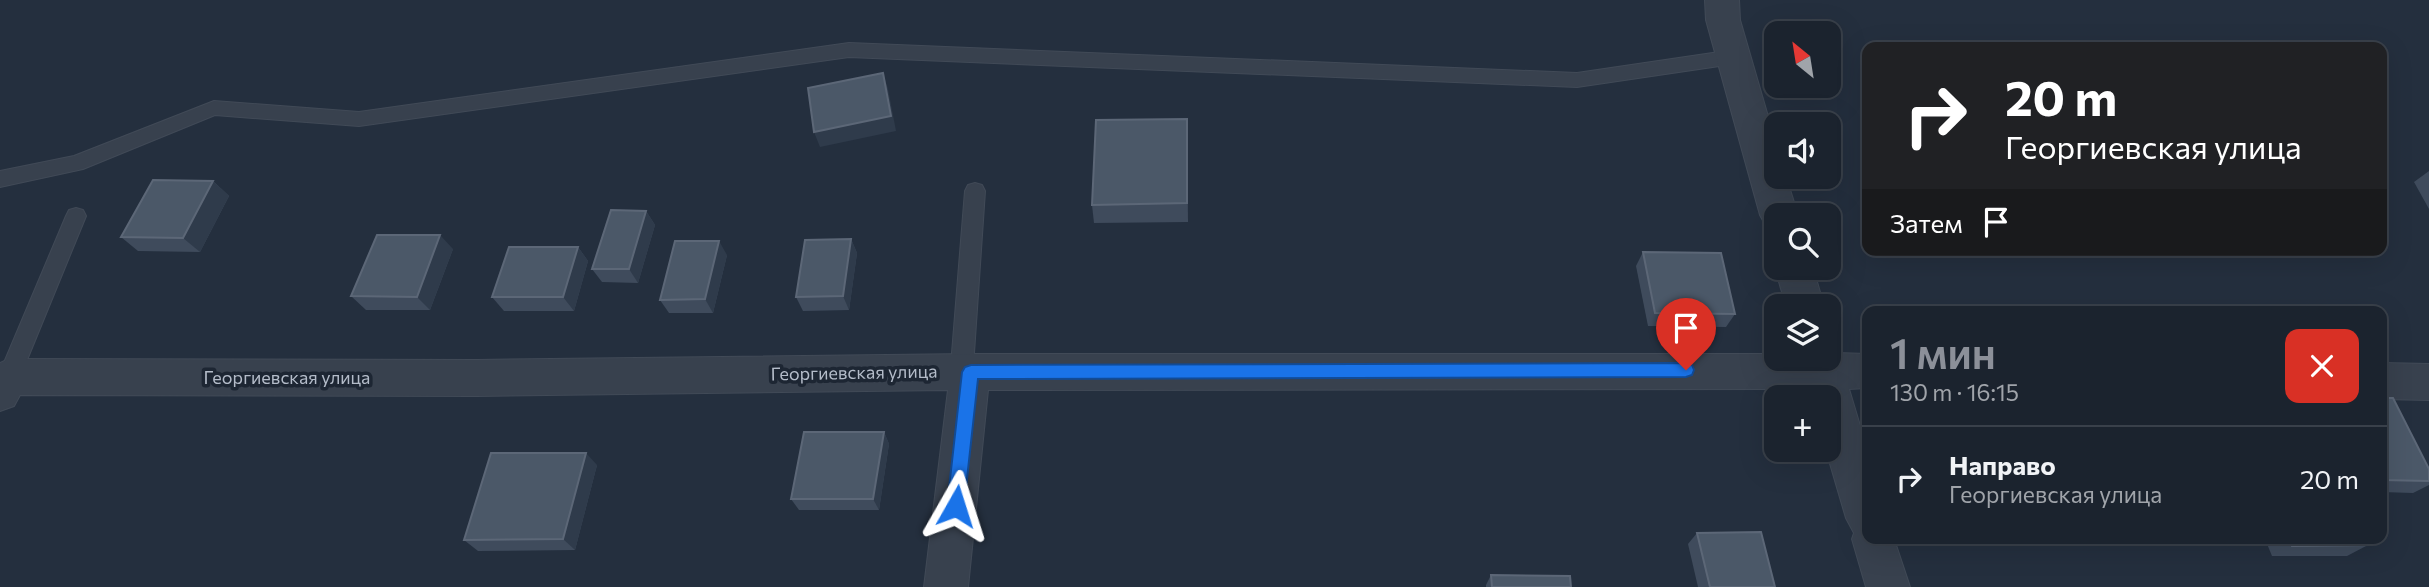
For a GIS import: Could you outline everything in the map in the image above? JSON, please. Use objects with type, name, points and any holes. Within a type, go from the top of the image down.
[{"type":"street","points":[[1722,0],[1723,20],[1776,203]]},
{"type":"street","name":"Георгиевская улица","points":[[4,385],[1764,365]]},
{"type":"street","name":"Георгиевская улица","points":[[1841,367],[1862,370]]},
{"type":"street","points":[[1824,371],[1862,501]]},
{"type":"street","points":[[946,587],[971,372]]},
{"type":"street","points":[[2387,382],[2429,383]]},
{"type":"street","points":[[1875,544],[1888,587]]},
{"type":"lane","points":[[0,179],[76,163],[214,108],[359,119],[849,50],[1577,80],[1733,57]]},
{"type":"lane","points":[[971,372],[963,352],[975,191]]},
{"type":"lane","points":[[4,385],[76,216]]},
{"type":"building","points":[[883,73],[891,116],[814,132],[808,88]]},
{"type":"building","points":[[1187,119],[1187,203],[1092,205],[1096,120]]},
{"type":"building","points":[[153,180],[213,181],[183,238],[121,237]]},
{"type":"building","points":[[611,210],[646,211],[629,269],[592,269]]},
{"type":"building","points":[[377,235],[440,235],[417,297],[351,296]]},
{"type":"building","points":[[851,239],[843,296],[796,297],[805,240]]},
{"type":"building","points":[[675,241],[719,241],[705,299],[660,300]]},
{"type":"building","points":[[509,247],[578,247],[563,297],[492,297]]},
{"type":"building","points":[[1643,252],[1721,253],[1735,314],[1655,313]]},
{"type":"building","points":[[2387,398],[2393,398],[2429,469],[2429,481],[2387,480]]},
{"type":"building","points":[[804,432],[884,432],[873,499],[791,499]]},
{"type":"building","points":[[491,453],[586,453],[563,539],[464,540]]},
{"type":"building","points":[[1761,532],[1775,587],[1710,587],[1697,533]]},
{"type":"building","points":[[2291,544],[2368,545],[2292,546]]},
{"type":"building","points":[[1491,575],[1570,576],[1571,587],[1492,587]]},
{"type":"route","points":[[956,506],[971,372],[1686,370]]}]
